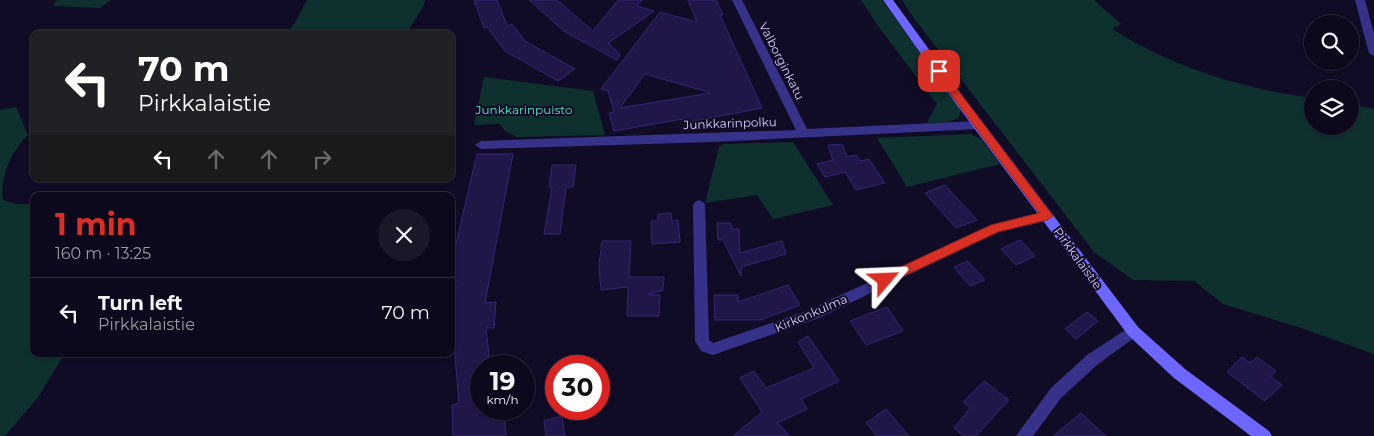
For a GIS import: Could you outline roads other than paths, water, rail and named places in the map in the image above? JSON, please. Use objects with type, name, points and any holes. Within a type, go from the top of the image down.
[{"type":"street","name":"Valborginkatu","points":[[737,0],[804,134]]},
{"type":"street","name":"Pirkkalaistie","points":[[888,0],[1132,331],[1150,350],[1194,387],[1264,436]]},
{"type":"street","points":[[1360,0],[1374,53]]},
{"type":"street","name":"Junkkarinpolku","points":[[482,145],[804,134],[979,125]]},
{"type":"street","name":"Kirkonkulma","points":[[699,205],[702,341],[704,346],[715,350],[814,314],[995,228],[1047,216]]},
{"type":"street","points":[[1024,436],[1056,394],[1092,360],[1132,331]]},
{"type":"park label","name":"Junkkarinpuisto","points":[[524,109]]}]
